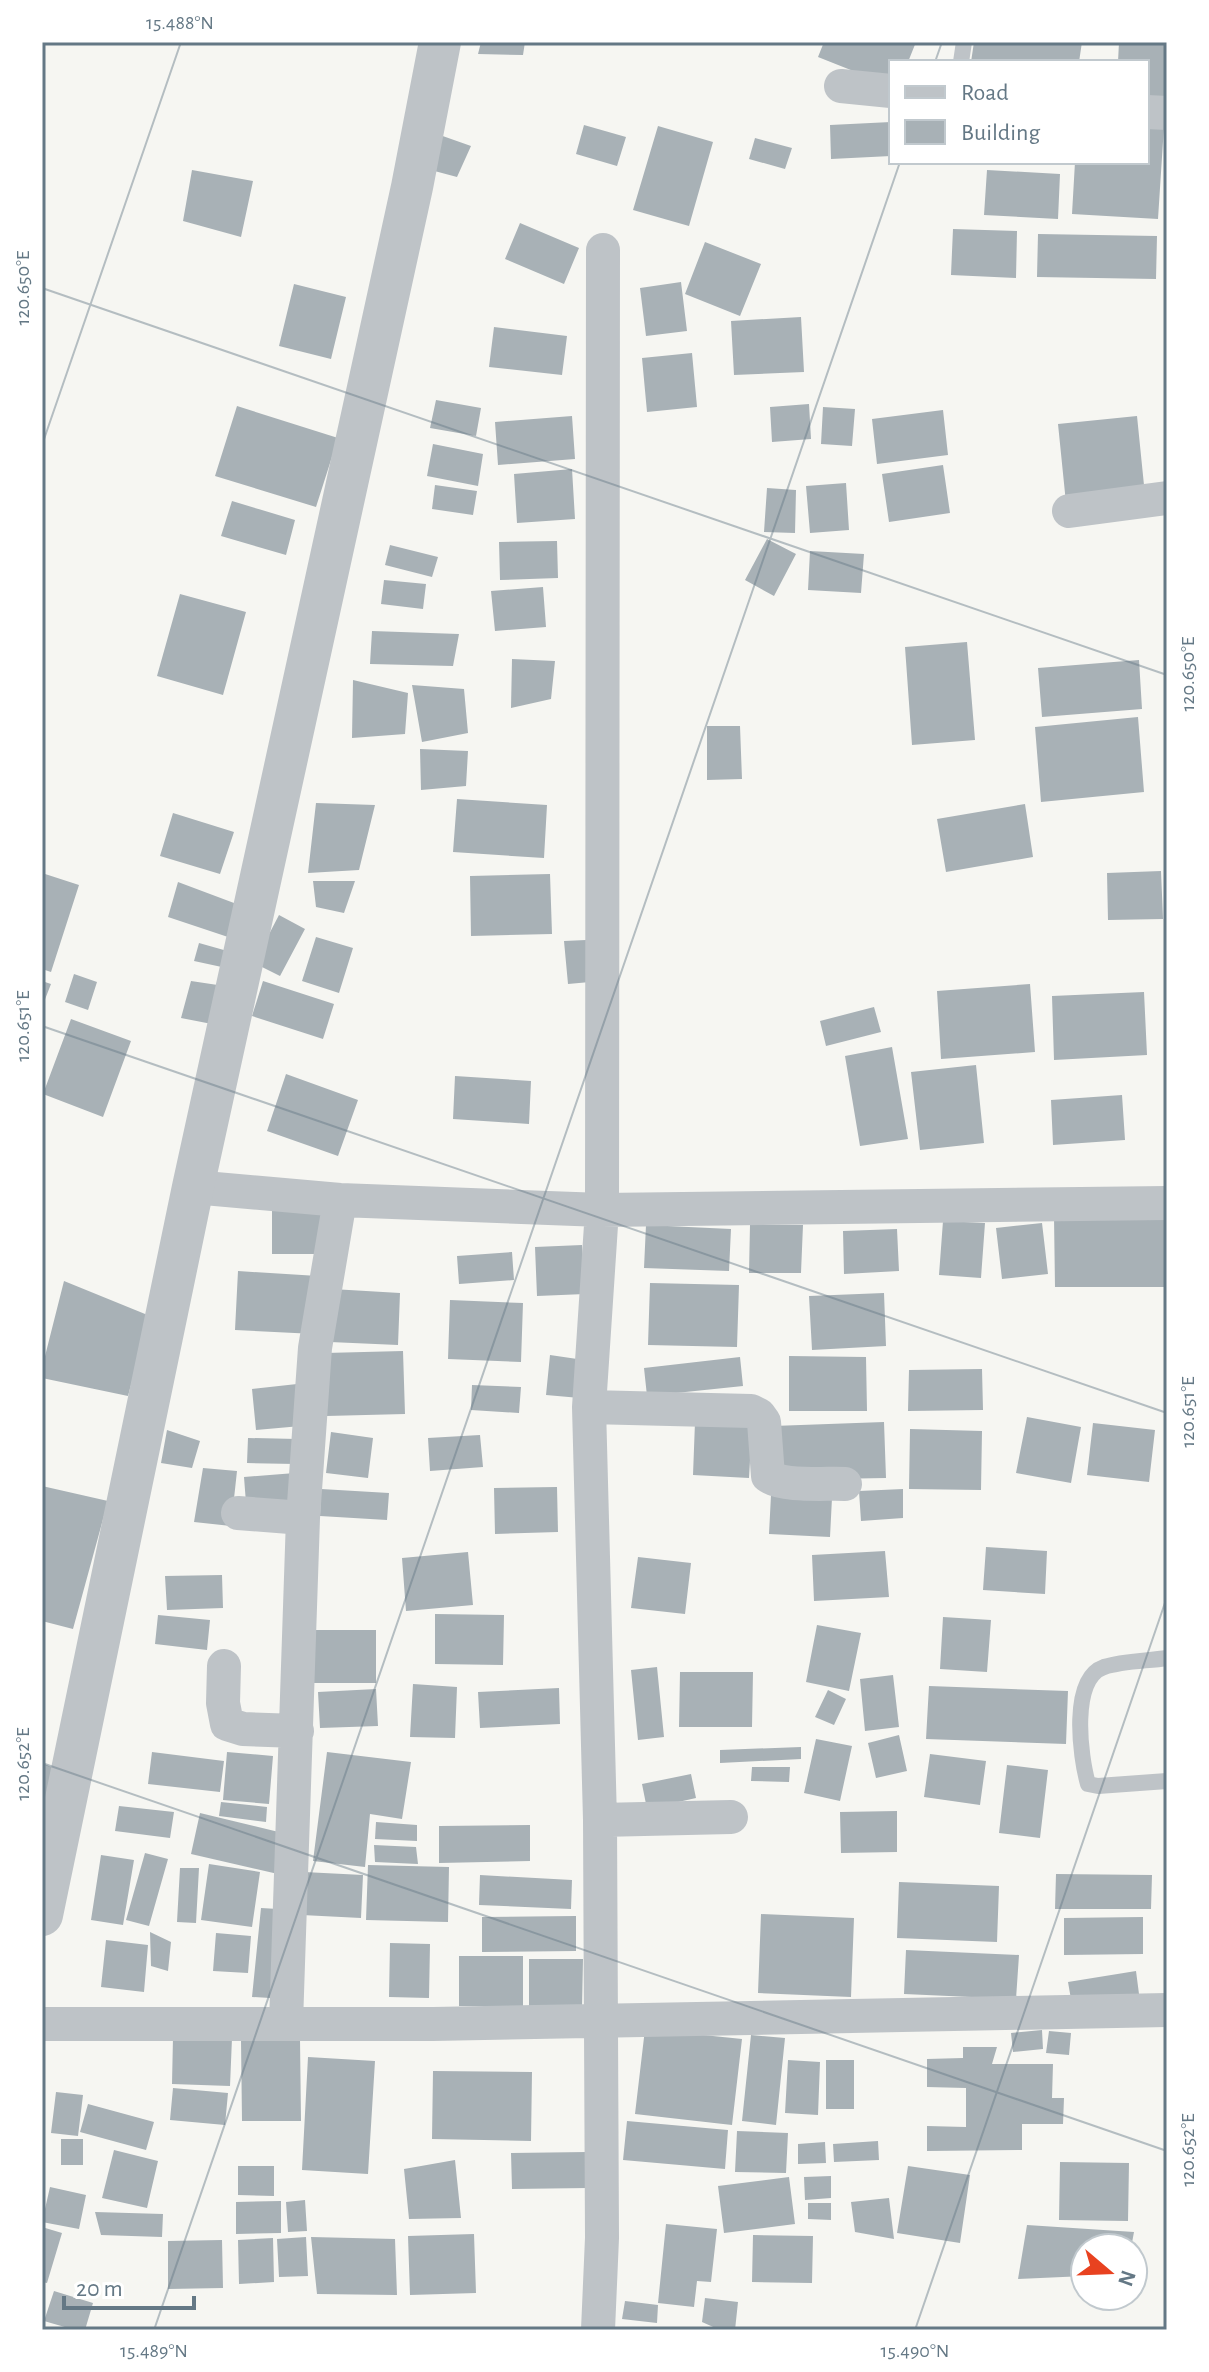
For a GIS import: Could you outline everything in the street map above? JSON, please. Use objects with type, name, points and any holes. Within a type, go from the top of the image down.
[{"type":"street","points":[[42,1915],[193,1187],[412,187],[440,42]]},
{"type":"street","points":[[841,86],[889,91]]},
{"type":"street","points":[[598,2330],[602,2238],[602,2019],[589,1407],[602,1210],[603,250]]},
{"type":"street","points":[[1069,511],[1167,498]]},
{"type":"street","points":[[193,1187],[340,1200],[602,1210],[1167,1203]]},
{"type":"street","points":[[286,2023],[303,1518],[315,1348],[340,1200]]},
{"type":"street","points":[[589,1407],[751,1411],[764,1422],[768,1476],[773,1480],[845,1484]]},
{"type":"street","points":[[238,1513],[303,1518]]},
{"type":"street","points":[[224,1666],[223,1703],[227,1724],[243,1729],[297,1731]]},
{"type":"street","points":[[600,1820],[731,1817]]},
{"type":"street","points":[[42,2024],[433,2024],[1167,2010]]},
{"type":"lane","points":[[1167,1658],[1102,1667],[1088,1679],[1081,1701],[1083,1766],[1088,1784],[1167,1781]]},
{"type":"building","points":[[481,42],[525,42],[523,55],[478,54]]},
{"type":"building","points":[[824,42],[916,42],[909,60],[889,60],[889,85],[818,57]]},
{"type":"building","points":[[974,42],[1082,42],[1079,60],[971,60]]},
{"type":"building","points":[[1119,42],[1167,42],[1167,106],[1149,105],[1149,60],[1118,60]]},
{"type":"building","points":[[889,122],[889,156],[831,159],[830,125]]},
{"type":"building","points":[[584,125],[626,137],[617,166],[576,154]]},
{"type":"building","points":[[1149,125],[1164,126],[1158,219],[1072,214],[1075,164],[1149,164]]},
{"type":"building","points":[[658,126],[713,142],[689,226],[633,210]]},
{"type":"building","points":[[437,134],[471,146],[457,177],[427,169]]},
{"type":"building","points":[[755,138],[792,148],[785,169],[749,159]]},
{"type":"building","points":[[192,170],[253,181],[241,237],[183,221]]},
{"type":"building","points":[[987,170],[1060,174],[1058,219],[984,215]]},
{"type":"building","points":[[520,223],[579,248],[564,284],[505,259]]},
{"type":"building","points":[[953,229],[1017,231],[1016,278],[951,275]]},
{"type":"building","points":[[1038,234],[1157,236],[1156,279],[1037,277]]},
{"type":"building","points":[[705,242],[761,264],[740,316],[685,294]]},
{"type":"building","points":[[681,282],[687,331],[646,336],[640,288]]},
{"type":"building","points":[[294,284],[346,297],[331,359],[279,346]]},
{"type":"building","points":[[801,317],[804,372],[734,375],[731,321]]},
{"type":"building","points":[[494,327],[567,336],[562,375],[489,367]]},
{"type":"building","points":[[692,353],[697,407],[647,412],[642,358]]},
{"type":"building","points":[[436,400],[481,408],[476,436],[430,428]]},
{"type":"building","points":[[809,404],[811,439],[772,442],[770,407]]},
{"type":"building","points":[[237,406],[338,438],[316,507],[215,476]]},
{"type":"building","points":[[823,407],[855,409],[852,446],[821,444]]},
{"type":"building","points":[[943,410],[948,455],[877,464],[872,419]]},
{"type":"building","points":[[572,416],[575,459],[498,465],[495,422]]},
{"type":"building","points":[[1137,416],[1145,495],[1066,503],[1058,424]]},
{"type":"building","points":[[433,444],[483,454],[478,486],[427,476]]},
{"type":"building","points":[[943,465],[950,513],[889,522],[882,474]]},
{"type":"building","points":[[572,469],[575,519],[517,523],[514,474]]},
{"type":"building","points":[[846,483],[849,530],[810,533],[806,486]]},
{"type":"building","points":[[435,485],[477,491],[473,515],[432,509]]},
{"type":"building","points":[[767,488],[796,490],[795,533],[764,532]]},
{"type":"building","points":[[232,501],[295,520],[286,555],[221,536]]},
{"type":"building","points":[[767,539],[796,554],[774,596],[745,580]]},
{"type":"building","points":[[557,541],[558,578],[500,580],[499,542]]},
{"type":"building","points":[[390,545],[438,557],[432,577],[385,565]]},
{"type":"building","points":[[810,551],[864,554],[861,593],[808,590]]},
{"type":"building","points":[[384,580],[426,584],[423,609],[381,604]]},
{"type":"building","points":[[543,587],[546,627],[495,631],[491,591]]},
{"type":"building","points":[[180,594],[246,612],[223,695],[157,676]]},
{"type":"building","points":[[372,631],[459,634],[453,666],[370,664]]},
{"type":"building","points":[[967,642],[975,740],[912,745],[905,647]]},
{"type":"building","points":[[512,659],[555,661],[551,699],[511,708]]},
{"type":"building","points":[[1139,660],[1142,709],[1042,717],[1038,668]]},
{"type":"building","points":[[353,680],[408,693],[405,734],[352,738]]},
{"type":"building","points":[[412,685],[464,689],[468,733],[422,742]]},
{"type":"building","points":[[1138,717],[1144,792],[1041,802],[1035,727]]},
{"type":"building","points":[[707,726],[740,726],[742,779],[707,780]]},
{"type":"building","points":[[420,749],[468,751],[466,786],[421,790]]},
{"type":"building","points":[[457,799],[547,805],[544,858],[453,852]]},
{"type":"building","points":[[316,803],[375,805],[359,870],[308,873]]},
{"type":"building","points":[[1025,804],[1033,857],[946,872],[937,819]]},
{"type":"building","points":[[173,813],[234,832],[220,874],[160,856]]},
{"type":"building","points":[[1161,871],[1163,919],[1108,920],[1107,873]]},
{"type":"building","points":[[42,873],[79,885],[51,972],[42,969]]},
{"type":"building","points":[[550,874],[552,934],[471,936],[470,876]]},
{"type":"building","points":[[313,881],[355,881],[344,913],[316,907]]},
{"type":"building","points":[[178,882],[242,906],[231,938],[168,917]]},
{"type":"building","points":[[279,915],[305,929],[280,976],[254,963]]},
{"type":"building","points":[[316,937],[353,948],[339,993],[302,981]]},
{"type":"building","points":[[586,940],[590,982],[568,984],[564,941]]},
{"type":"building","points":[[199,943],[238,954],[231,969],[194,961]]},
{"type":"building","points":[[74,974],[97,982],[88,1010],[65,1002]]},
{"type":"building","points":[[42,981],[51,984],[42,1007]]},
{"type":"building","points":[[191,981],[231,987],[217,1025],[181,1018]]},
{"type":"building","points":[[263,981],[334,1004],[323,1039],[252,1016]]},
{"type":"building","points":[[1030,984],[1035,1052],[941,1059],[937,991]]},
{"type":"building","points":[[1144,992],[1147,1055],[1054,1060],[1052,996]]},
{"type":"building","points":[[874,1007],[881,1032],[826,1046],[820,1021]]},
{"type":"building","points":[[71,1019],[131,1041],[103,1117],[43,1094]]},
{"type":"building","points":[[892,1047],[908,1139],[860,1146],[845,1056]]},
{"type":"building","points":[[976,1065],[984,1143],[920,1150],[911,1072]]},
{"type":"building","points":[[286,1074],[358,1100],[338,1156],[267,1131]]},
{"type":"building","points":[[455,1076],[531,1081],[529,1124],[453,1119]]},
{"type":"building","points":[[1122,1095],[1125,1140],[1053,1145],[1051,1100]]},
{"type":"building","points":[[272,1207],[322,1208],[321,1254],[272,1254]]},
{"type":"building","points":[[1166,1216],[1167,1287],[1055,1287],[1054,1217]]},
{"type":"building","points":[[943,1221],[985,1223],[981,1278],[939,1275]]},
{"type":"building","points":[[1042,1223],[1048,1274],[1002,1279],[996,1228]]},
{"type":"building","points":[[646,1225],[731,1229],[729,1271],[644,1268]]},
{"type":"building","points":[[750,1225],[803,1225],[801,1273],[749,1273]]},
{"type":"building","points":[[897,1229],[899,1271],[844,1274],[843,1231]]},
{"type":"building","points":[[582,1245],[585,1294],[537,1296],[535,1247]]},
{"type":"building","points":[[512,1252],[514,1280],[459,1284],[457,1256]]},
{"type":"building","points":[[238,1271],[318,1276],[315,1334],[235,1330]]},
{"type":"building","points":[[64,1281],[150,1316],[128,1396],[42,1378]]},
{"type":"building","points":[[650,1283],[739,1285],[737,1347],[648,1345]]},
{"type":"building","points":[[332,1289],[400,1293],[398,1345],[330,1342]]},
{"type":"building","points":[[884,1293],[886,1346],[812,1350],[809,1296]]},
{"type":"building","points":[[450,1300],[523,1303],[521,1362],[448,1359]]},
{"type":"building","points":[[403,1351],[405,1414],[326,1416],[325,1353]]},
{"type":"building","points":[[550,1355],[584,1360],[580,1398],[546,1395]]},
{"type":"building","points":[[789,1356],[866,1357],[867,1411],[789,1411]]},
{"type":"building","points":[[740,1357],[743,1386],[647,1396],[644,1368]]},
{"type":"building","points":[[982,1369],[983,1410],[908,1411],[909,1370]]},
{"type":"building","points":[[297,1384],[301,1426],[256,1430],[252,1389]]},
{"type":"building","points":[[472,1385],[521,1387],[519,1413],[471,1410]]},
{"type":"building","points":[[1027,1417],[1081,1427],[1071,1483],[1016,1473]]},
{"type":"building","points":[[695,1422],[752,1425],[749,1478],[693,1475]]},
{"type":"building","points":[[884,1422],[886,1478],[775,1480],[773,1426]]},
{"type":"building","points":[[1093,1423],[1155,1430],[1149,1482],[1087,1475]]},
{"type":"building","points":[[910,1429],[982,1431],[981,1490],[909,1489]]},
{"type":"building","points":[[167,1430],[200,1441],[192,1468],[161,1463]]},
{"type":"building","points":[[331,1432],[373,1438],[368,1478],[326,1473]]},
{"type":"building","points":[[480,1435],[483,1467],[430,1471],[428,1438]]},
{"type":"building","points":[[248,1438],[297,1439],[296,1464],[247,1463]]},
{"type":"building","points":[[203,1468],[237,1471],[231,1526],[194,1522]]},
{"type":"building","points":[[295,1473],[297,1512],[247,1516],[244,1477]]},
{"type":"building","points":[[42,1486],[108,1501],[73,1629],[42,1621]]},
{"type":"building","points":[[557,1487],[558,1532],[495,1534],[494,1488]]},
{"type":"building","points":[[321,1489],[389,1493],[387,1520],[320,1516]]},
{"type":"building","points":[[903,1489],[903,1518],[861,1521],[859,1491]]},
{"type":"building","points":[[771,1495],[832,1498],[830,1537],[769,1534]]},
{"type":"building","points":[[986,1547],[1047,1551],[1045,1594],[983,1590]]},
{"type":"building","points":[[885,1551],[889,1597],[814,1601],[812,1555]]},
{"type":"building","points":[[468,1552],[473,1605],[406,1611],[402,1558]]},
{"type":"building","points":[[638,1557],[691,1563],[685,1614],[631,1608]]},
{"type":"building","points":[[222,1575],[223,1608],[167,1610],[165,1576]]},
{"type":"building","points":[[435,1614],[504,1615],[503,1665],[435,1664]]},
{"type":"building","points":[[158,1615],[210,1620],[207,1650],[155,1644]]},
{"type":"building","points":[[943,1617],[991,1620],[987,1672],[940,1669]]},
{"type":"building","points":[[817,1625],[861,1633],[849,1691],[806,1682]]},
{"type":"building","points":[[309,1630],[376,1630],[376,1683],[309,1683]]},
{"type":"building","points":[[657,1667],[664,1737],[638,1740],[631,1670]]},
{"type":"building","points":[[680,1672],[753,1672],[752,1727],[679,1727]]},
{"type":"building","points":[[893,1675],[899,1727],[865,1731],[860,1679]]},
{"type":"building","points":[[413,1684],[457,1687],[455,1738],[410,1737]]},
{"type":"building","points":[[929,1686],[1068,1691],[1066,1744],[926,1739]]},
{"type":"building","points":[[559,1688],[560,1724],[480,1728],[478,1692]]},
{"type":"building","points":[[376,1689],[378,1726],[320,1728],[318,1692]]},
{"type":"building","points":[[828,1690],[846,1699],[834,1725],[815,1717]]},
{"type":"building","points":[[899,1735],[907,1771],[876,1778],[868,1743]]},
{"type":"building","points":[[816,1739],[852,1746],[840,1801],[804,1793]]},
{"type":"building","points":[[801,1747],[801,1759],[720,1763],[720,1750]]},
{"type":"building","points":[[152,1752],[224,1761],[220,1792],[148,1784]]},
{"type":"building","points":[[227,1752],[273,1756],[269,1804],[223,1800]]},
{"type":"building","points":[[327,1752],[411,1762],[402,1819],[370,1814],[365,1867],[313,1861]]},
{"type":"building","points":[[930,1754],[986,1761],[980,1805],[924,1797]]},
{"type":"building","points":[[42,1763],[58,1770],[42,1808]]},
{"type":"building","points":[[1007,1765],[1048,1770],[1040,1838],[999,1833]]},
{"type":"building","points":[[752,1767],[790,1767],[789,1782],[751,1781]]},
{"type":"building","points":[[691,1774],[696,1798],[647,1809],[642,1784]]},
{"type":"building","points":[[221,1802],[267,1807],[266,1822],[219,1816]]},
{"type":"building","points":[[119,1806],[174,1812],[170,1838],[115,1831]]},
{"type":"building","points":[[897,1811],[897,1852],[841,1853],[840,1812]]},
{"type":"building","points":[[200,1813],[287,1834],[278,1874],[191,1854]]},
{"type":"building","points":[[376,1822],[417,1825],[417,1841],[375,1839]]},
{"type":"building","points":[[530,1825],[530,1861],[439,1863],[439,1826]]},
{"type":"building","points":[[374,1845],[416,1847],[418,1864],[375,1862]]},
{"type":"building","points":[[145,1853],[168,1859],[149,1926],[126,1920]]},
{"type":"building","points":[[101,1855],[134,1860],[123,1925],[91,1920]]},
{"type":"building","points":[[209,1864],[260,1872],[252,1927],[201,1920]]},
{"type":"building","points":[[368,1865],[449,1867],[448,1922],[366,1920]]},
{"type":"building","points":[[180,1868],[199,1868],[196,1923],[177,1922]]},
{"type":"building","points":[[304,1872],[363,1875],[361,1918],[302,1915]]},
{"type":"building","points":[[1056,1874],[1152,1875],[1151,1909],[1055,1909]]},
{"type":"building","points":[[480,1875],[572,1880],[571,1909],[479,1905]]},
{"type":"building","points":[[899,1882],[999,1886],[997,1942],[897,1938]]},
{"type":"building","points":[[261,1908],[278,1909],[270,1998],[252,1997]]},
{"type":"building","points":[[761,1914],[854,1918],[851,1997],[758,1993]]},
{"type":"building","points":[[576,1916],[576,1951],[482,1952],[482,1917]]},
{"type":"building","points":[[1143,1917],[1143,1954],[1064,1955],[1064,1918]]},
{"type":"building","points":[[150,1932],[171,1942],[168,1971],[151,1966]]},
{"type":"building","points":[[216,1933],[251,1936],[248,1973],[213,1971]]},
{"type":"building","points":[[106,1940],[148,1945],[144,1992],[101,1987]]},
{"type":"building","points":[[390,1943],[430,1944],[429,1998],[389,1997]]},
{"type":"building","points":[[906,1950],[1019,1955],[1016,1999],[904,1994]]},
{"type":"building","points":[[459,1956],[523,1956],[523,2006],[459,2006]]},
{"type":"building","points":[[529,1959],[583,1959],[582,2008],[529,2008]]},
{"type":"building","points":[[1136,1971],[1139,1994],[1072,2005],[1068,1982]]},
{"type":"building","points":[[645,2029],[742,2039],[732,2125],[635,2114]]},
{"type":"building","points":[[1042,2030],[1043,2049],[1013,2052],[1011,2033]]},
{"type":"building","points":[[1049,2031],[1071,2033],[1069,2055],[1046,2053]]},
{"type":"building","points":[[751,2035],[785,2038],[776,2125],[742,2121]]},
{"type":"building","points":[[173,2037],[232,2038],[230,2086],[172,2084]]},
{"type":"building","points":[[300,2039],[301,2121],[242,2121],[241,2040]]},
{"type":"building","points":[[963,2047],[997,2047],[992,2064],[1053,2064],[1052,2098],[1064,2098],[1063,2124],[1022,2124],[1022,2150],[927,2151],[927,2126],[966,2127],[966,2088],[927,2087],[927,2059],[963,2058]]},
{"type":"building","points":[[308,2057],[375,2061],[368,2174],[302,2170]]},
{"type":"building","points":[[788,2060],[820,2062],[818,2115],[785,2113]]},
{"type":"building","points":[[826,2060],[854,2060],[854,2109],[826,2109]]},
{"type":"building","points":[[433,2071],[532,2072],[531,2141],[432,2139]]},
{"type":"building","points":[[173,2088],[228,2093],[225,2125],[170,2120]]},
{"type":"building","points":[[56,2092],[83,2095],[78,2136],[51,2133]]},
{"type":"building","points":[[88,2104],[154,2122],[146,2150],[80,2132]]},
{"type":"building","points":[[627,2121],[728,2130],[725,2169],[623,2160]]},
{"type":"building","points":[[737,2131],[788,2133],[786,2173],[735,2172]]},
{"type":"building","points":[[61,2139],[83,2139],[83,2165],[61,2165]]},
{"type":"building","points":[[878,2141],[879,2160],[834,2162],[833,2144]]},
{"type":"building","points":[[825,2142],[826,2163],[798,2164],[798,2144]]},
{"type":"building","points":[[114,2150],[158,2161],[147,2208],[102,2198]]},
{"type":"building","points":[[587,2152],[588,2188],[512,2189],[511,2153]]},
{"type":"building","points":[[455,2160],[461,2218],[409,2219],[404,2169]]},
{"type":"building","points":[[1060,2162],[1129,2163],[1128,2221],[1059,2220]]},
{"type":"building","points":[[238,2166],[274,2166],[274,2196],[238,2195]]},
{"type":"building","points":[[908,2166],[970,2175],[960,2243],[897,2233]]},
{"type":"building","points":[[831,2176],[831,2198],[805,2200],[804,2177]]},
{"type":"building","points":[[789,2177],[795,2224],[724,2233],[718,2186]]},
{"type":"building","points":[[50,2187],[86,2195],[79,2229],[42,2222]]},
{"type":"building","points":[[889,2198],[894,2239],[855,2232],[851,2202]]},
{"type":"building","points":[[305,2200],[307,2231],[288,2232],[286,2202]]},
{"type":"building","points":[[281,2201],[281,2233],[236,2234],[236,2202]]},
{"type":"building","points":[[808,2203],[831,2203],[831,2220],[808,2219]]},
{"type":"building","points":[[95,2212],[163,2214],[162,2237],[101,2235]]},
{"type":"building","points":[[666,2224],[717,2229],[711,2282],[697,2281],[694,2307],[658,2303]]},
{"type":"building","points":[[1027,2225],[1134,2232],[1069,2232],[1069,2277],[1018,2279]]},
{"type":"building","points":[[42,2227],[62,2233],[47,2283],[42,2282]]},
{"type":"building","points":[[474,2234],[476,2293],[410,2295],[408,2236]]},
{"type":"building","points":[[753,2235],[813,2236],[812,2283],[752,2282]]},
{"type":"building","points":[[306,2237],[308,2276],[279,2277],[277,2239]]},
{"type":"building","points":[[311,2237],[395,2239],[397,2295],[317,2294]]},
{"type":"building","points":[[273,2238],[274,2282],[239,2284],[238,2240]]},
{"type":"building","points":[[222,2240],[223,2288],[168,2289],[168,2241]]},
{"type":"building","points":[[54,2291],[93,2303],[85,2330],[44,2321]]},
{"type":"building","points":[[705,2298],[738,2302],[735,2330],[720,2330],[702,2322]]},
{"type":"building","points":[[625,2301],[658,2305],[657,2323],[622,2319]]}]
